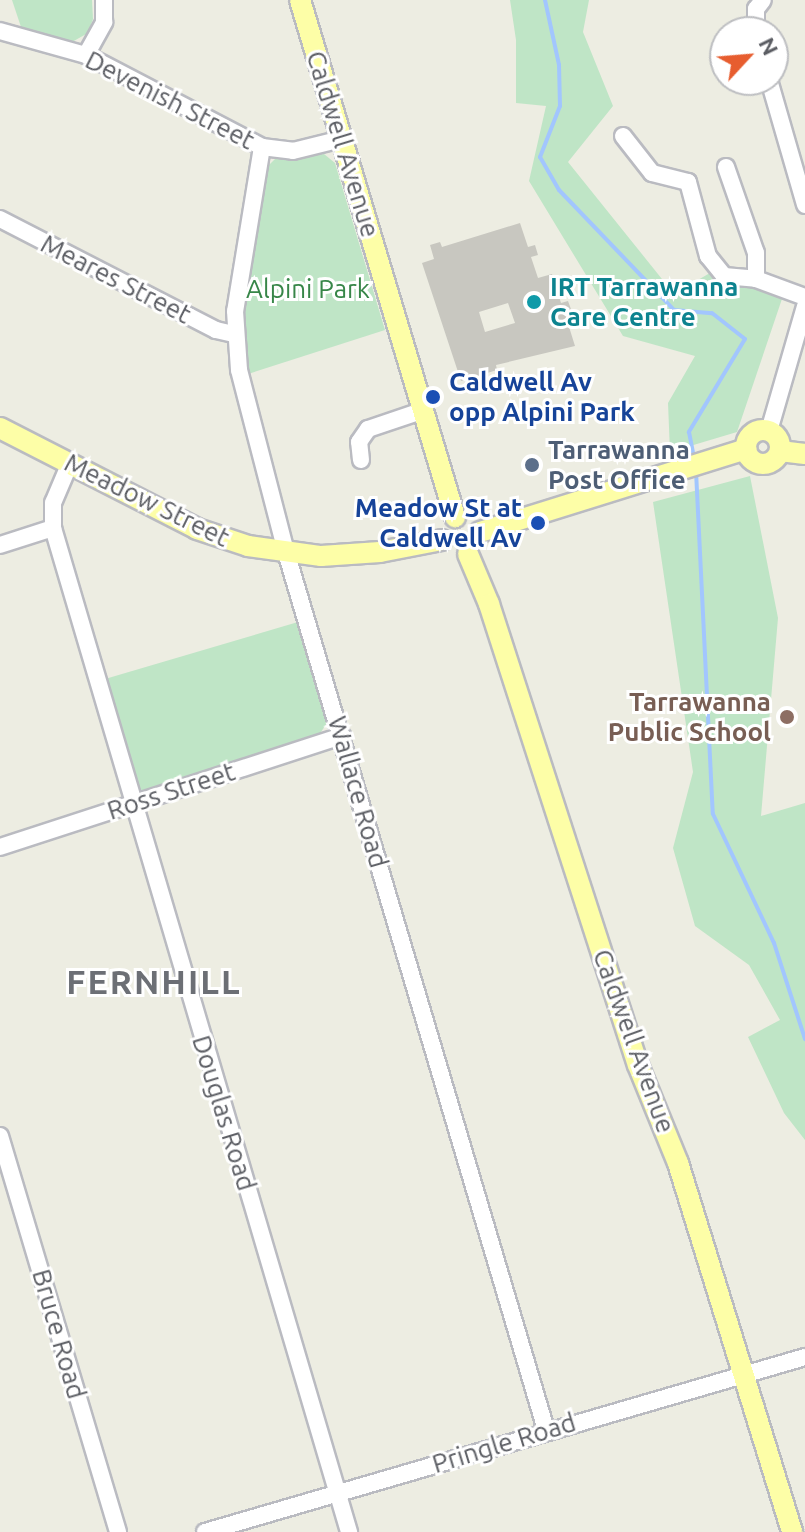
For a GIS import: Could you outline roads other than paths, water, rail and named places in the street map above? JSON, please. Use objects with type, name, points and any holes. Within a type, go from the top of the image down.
[{"type":"main road","name":"Caldwell Avenue","points":[[300,0],[455,517]]},
{"type":"main road","name":"Meadow Street","points":[[0,428],[197,529],[286,552],[380,552],[442,540]]},
{"type":"main road","points":[[480,532],[717,460],[746,449],[752,434],[769,431],[779,440],[780,451]]},
{"type":"main road","points":[[746,449],[763,464],[780,451],[805,454]]},
{"type":"main road","points":[[455,517],[473,520],[480,532],[478,545],[468,554],[453,553],[442,540],[443,528],[455,517]]},
{"type":"main road","name":"Caldwell Avenue","points":[[468,554],[489,604],[638,1065],[678,1163],[792,1532]]},
{"type":"street","points":[[86,55],[104,22],[104,0]]},
{"type":"street","name":"Devenish Street","points":[[0,31],[86,55],[262,147],[293,151],[342,139]]},
{"type":"street","points":[[774,96],[805,205]]},
{"type":"street","points":[[623,136],[652,173],[688,182],[708,256],[724,276],[756,279],[805,297]]},
{"type":"street","name":"Wallace Road","points":[[262,147],[234,334],[286,552],[546,1430]]},
{"type":"street","points":[[726,167],[756,253],[756,279]]},
{"type":"street","name":"Meares Street","points":[[0,219],[216,330],[234,334]]},
{"type":"street","points":[[769,431],[805,306]]},
{"type":"street","points":[[361,460],[359,442],[368,429],[424,410]]},
{"type":"street","name":"Douglas Road","points":[[70,463],[53,503],[53,528],[349,1532]]},
{"type":"street","points":[[0,545],[53,528]]},
{"type":"street","name":"Ross Street","points":[[0,847],[342,736]]},
{"type":"street","name":"Bruce Road","points":[[0,1136],[6,1172],[118,1532]]},
{"type":"street","name":"Pringle Road","points":[[205,1532],[546,1430],[805,1357]]},
{"type":"waterway","points":[[545,0],[559,65],[560,106],[540,157],[559,190],[674,310],[712,313],[745,339],[689,432],[694,458]]},
{"type":"waterway","points":[[696,471],[713,814],[774,943],[805,1039]]},
{"type":"place","name":"IRT Tarrawanna Care Centre","points":[[534,302]]},
{"type":"place","name":"Caldwell Av opp Alpini Park","points":[[433,397]]},
{"type":"place","name":"Tarrawanna Post Office","points":[[532,465]]},
{"type":"place","name":"Meadow St at Caldwell Av","points":[[538,523]]},
{"type":"place","name":"Tarrawanna Public School","points":[[787,717]]},
{"type":"district","name":"FERNHILL","points":[[154,982]]},
{"type":"park label","name":"Alpini Park","points":[[308,289]]}]
